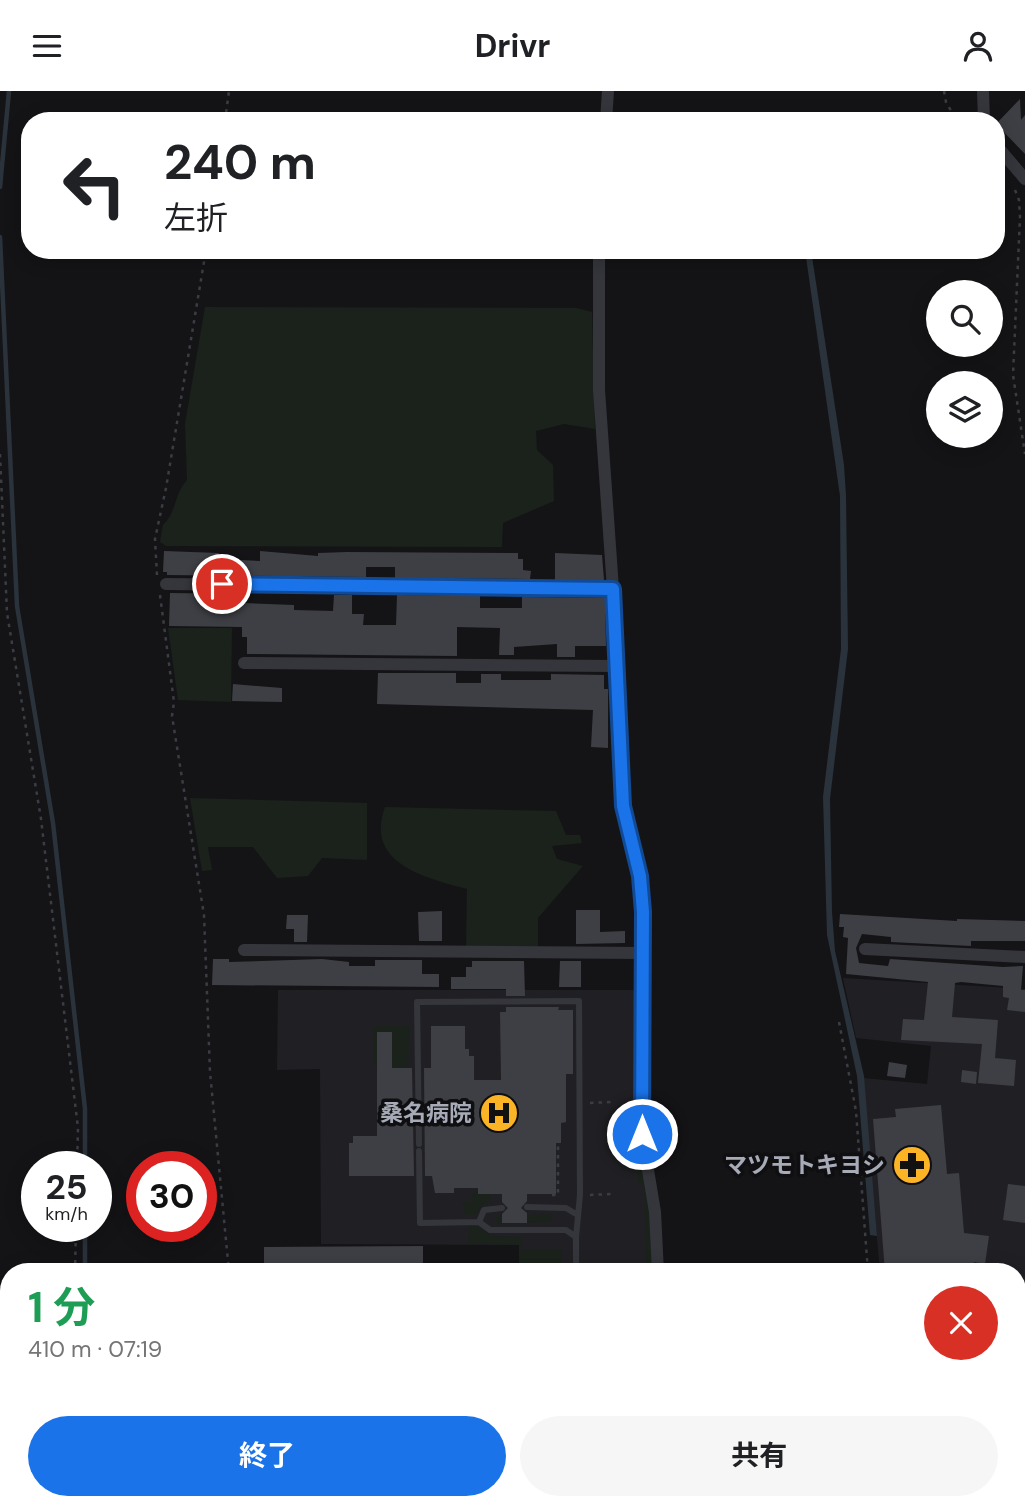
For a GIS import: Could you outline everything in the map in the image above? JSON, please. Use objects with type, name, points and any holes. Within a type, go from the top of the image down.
[{"type":"street","points":[[607,112],[608,91]]},
{"type":"street","points":[[983,91],[984,112]]},
{"type":"street","points":[[1005,156],[1025,179]]},
{"type":"street","points":[[599,259],[599,390],[613,589],[623,806],[640,876],[643,953],[642,1134],[655,1212],[658,1263]]},
{"type":"street","points":[[166,584],[613,589]]},
{"type":"street","points":[[244,663],[616,666]]},
{"type":"street","points":[[865,949],[1025,957]]},
{"type":"street","points":[[244,950],[643,953]]},
{"type":"lane","points":[[576,1237],[566,1230],[490,1230],[479,1222],[419,1223],[417,1002],[579,1001],[580,1199],[576,1214],[576,1237],[576,1263]]},
{"type":"lane","points":[[527,1207],[566,1208],[576,1214]]},
{"type":"lane","points":[[479,1222],[487,1208],[502,1208]]},
{"type":"path","points":[[226,112],[229,91]]},
{"type":"path","points":[[944,91],[952,112]]},
{"type":"path","points":[[1013,187],[1019,200],[1020,217],[1013,375],[1025,454]]},
{"type":"path","points":[[204,259],[155,538],[174,702],[172,716],[204,915],[210,1072],[228,1263]]},
{"type":"path","points":[[0,454],[7,613],[41,819],[78,1128],[77,1151]]},
{"type":"path","points":[[839,1022],[855,1101],[867,1263]]},
{"type":"path","points":[[556,1195],[558,1144]]},
{"type":"path","points":[[75,1263],[76,1242]]},
{"type":"shaded area","points":[[806,259],[812,259],[844,465],[848,649],[830,799],[832,912],[835,951],[864,1076],[877,1236],[870,1235],[857,1076],[827,935],[823,797],[841,649],[840,496]]},
{"type":"shaded area","points":[[205,307],[577,308],[592,312],[595,429],[564,424],[536,431],[537,450],[553,465],[554,501],[503,523],[502,547],[166,546],[160,542],[163,525],[187,480],[185,424]]},
{"type":"shaded area","points":[[168,628],[232,628],[231,702],[178,700]]},
{"type":"shaded area","points":[[190,798],[367,803],[367,860],[322,858],[308,876],[277,878],[253,847],[208,847],[212,870],[202,871]]},
{"type":"shaded area","points":[[385,807],[556,811],[566,835],[580,835],[582,843],[552,846],[557,859],[583,866],[538,918],[538,946],[466,947],[467,889],[418,873],[391,855],[383,842],[381,826]]},
{"type":"shaded area","points":[[843,978],[1025,989],[1025,1263],[879,1263],[863,1078],[927,1084],[931,1046],[856,1038]]},
{"type":"shaded area","points":[[278,990],[638,990],[653,1263],[519,1263],[519,1245],[321,1244],[320,1069],[277,1070]]},
{"type":"shaded area","points":[[373,1026],[409,1026],[408,1068],[377,1068],[373,1061]]},
{"type":"shaded area","points":[[638,1135],[651,1211],[654,1263],[646,1263],[644,1185],[638,1184]]},
{"type":"shaded area","points":[[476,1191],[490,1194],[491,1202],[484,1203],[476,1215],[465,1215],[463,1202],[472,1202],[472,1193]]},
{"type":"shaded area","points":[[552,1214],[552,1222],[498,1224],[494,1220],[498,1216]]},
{"type":"shaded area","points":[[470,1225],[477,1226],[491,1236],[521,1237],[522,1249],[559,1249],[562,1251],[562,1263],[519,1263],[519,1245],[468,1244]]},
{"type":"building","points":[[1020,99],[1021,120],[1025,115],[1025,154],[1005,133],[1005,115]]},
{"type":"building","points":[[164,551],[219,553],[219,559],[260,561],[260,551],[318,556],[318,553],[347,552],[518,553],[518,559],[523,559],[523,570],[531,571],[530,579],[395,578],[395,567],[366,567],[366,577],[167,575],[167,572],[163,572]]},
{"type":"building","points":[[555,553],[602,555],[604,580],[555,580]]},
{"type":"building","points":[[170,593],[245,594],[244,603],[294,605],[294,610],[333,611],[334,595],[352,595],[352,614],[364,614],[363,625],[396,625],[397,595],[480,596],[480,608],[522,608],[522,597],[605,598],[606,646],[575,646],[575,657],[557,657],[557,644],[514,647],[514,655],[499,655],[500,628],[457,627],[457,656],[247,654],[247,637],[242,637],[242,627],[169,626]]},
{"type":"building","points":[[378,673],[456,673],[456,683],[481,683],[481,674],[501,674],[501,680],[551,680],[551,674],[604,675],[604,689],[608,689],[608,748],[591,747],[593,710],[377,704]]},
{"type":"building","points":[[233,684],[282,688],[282,702],[232,701]]},
{"type":"building","points":[[576,910],[600,910],[600,932],[625,931],[625,943],[576,944]]},
{"type":"building","points":[[442,911],[442,941],[419,941],[418,912]]},
{"type":"building","points":[[840,914],[957,921],[1025,921],[1025,941],[971,941],[971,946],[891,942],[891,937],[862,934],[856,948],[859,963],[888,966],[890,959],[1023,966],[1021,990],[1025,990],[1025,1012],[1007,1010],[1009,998],[1003,997],[1003,986],[961,982],[955,983],[952,1017],[998,1020],[995,1058],[1016,1060],[1014,1086],[978,1083],[982,1044],[901,1040],[903,1019],[924,1020],[928,982],[846,974],[848,938],[843,937],[844,927],[839,927]]},
{"type":"building","points":[[287,915],[308,915],[307,942],[294,942],[294,929],[286,929]]},
{"type":"building","points":[[213,959],[229,959],[229,962],[322,959],[349,962],[349,966],[375,966],[375,960],[422,960],[422,974],[439,974],[439,987],[212,985]]},
{"type":"building","points":[[472,961],[524,961],[525,996],[506,996],[506,989],[451,989],[451,977],[466,977],[466,967],[472,967]]},
{"type":"building","points":[[560,961],[581,961],[581,987],[559,987]]},
{"type":"building","name":"桑名病院","points":[[506,1007],[559,1007],[558,1010],[573,1010],[573,1074],[566,1074],[566,1122],[561,1123],[561,1143],[556,1143],[556,1194],[527,1194],[527,1201],[521,1208],[527,1213],[527,1223],[502,1223],[502,1214],[508,1208],[502,1202],[502,1194],[478,1194],[478,1188],[454,1188],[454,1193],[435,1193],[432,1176],[425,1176],[424,1068],[431,1068],[431,1026],[465,1026],[465,1049],[469,1049],[469,1056],[474,1056],[474,1080],[501,1080],[500,1012],[506,1012]]},
{"type":"building","points":[[377,1032],[392,1032],[392,1068],[412,1068],[414,1176],[349,1176],[349,1143],[353,1143],[353,1136],[377,1136]]},
{"type":"building","points":[[889,1062],[907,1065],[905,1078],[887,1076]]},
{"type":"building","points":[[962,1070],[977,1072],[976,1084],[961,1082]]},
{"type":"building","points":[[941,1105],[947,1174],[959,1173],[964,1233],[989,1236],[985,1263],[884,1263],[873,1119],[896,1117],[895,1109]]},
{"type":"building","points":[[1008,1184],[1025,1186],[1025,1223],[1003,1220]]},
{"type":"building","points":[[423,1246],[423,1263],[264,1263],[264,1247]]},
{"type":"waterway","points":[[0,187],[9,91]]},
{"type":"waterway","points":[[0,237],[17,606],[53,823],[85,1109],[85,1151]]},
{"type":"waterway","points":[[85,1242],[85,1263]]},
{"type":"place","name":"桑名病院","points":[[499,1113]]},
{"type":"place","name":"マツモトキヨシ","points":[[912,1165]]},
{"type":"route","points":[[222,584],[613,589],[623,806],[640,876],[643,912],[642,1134]]}]
